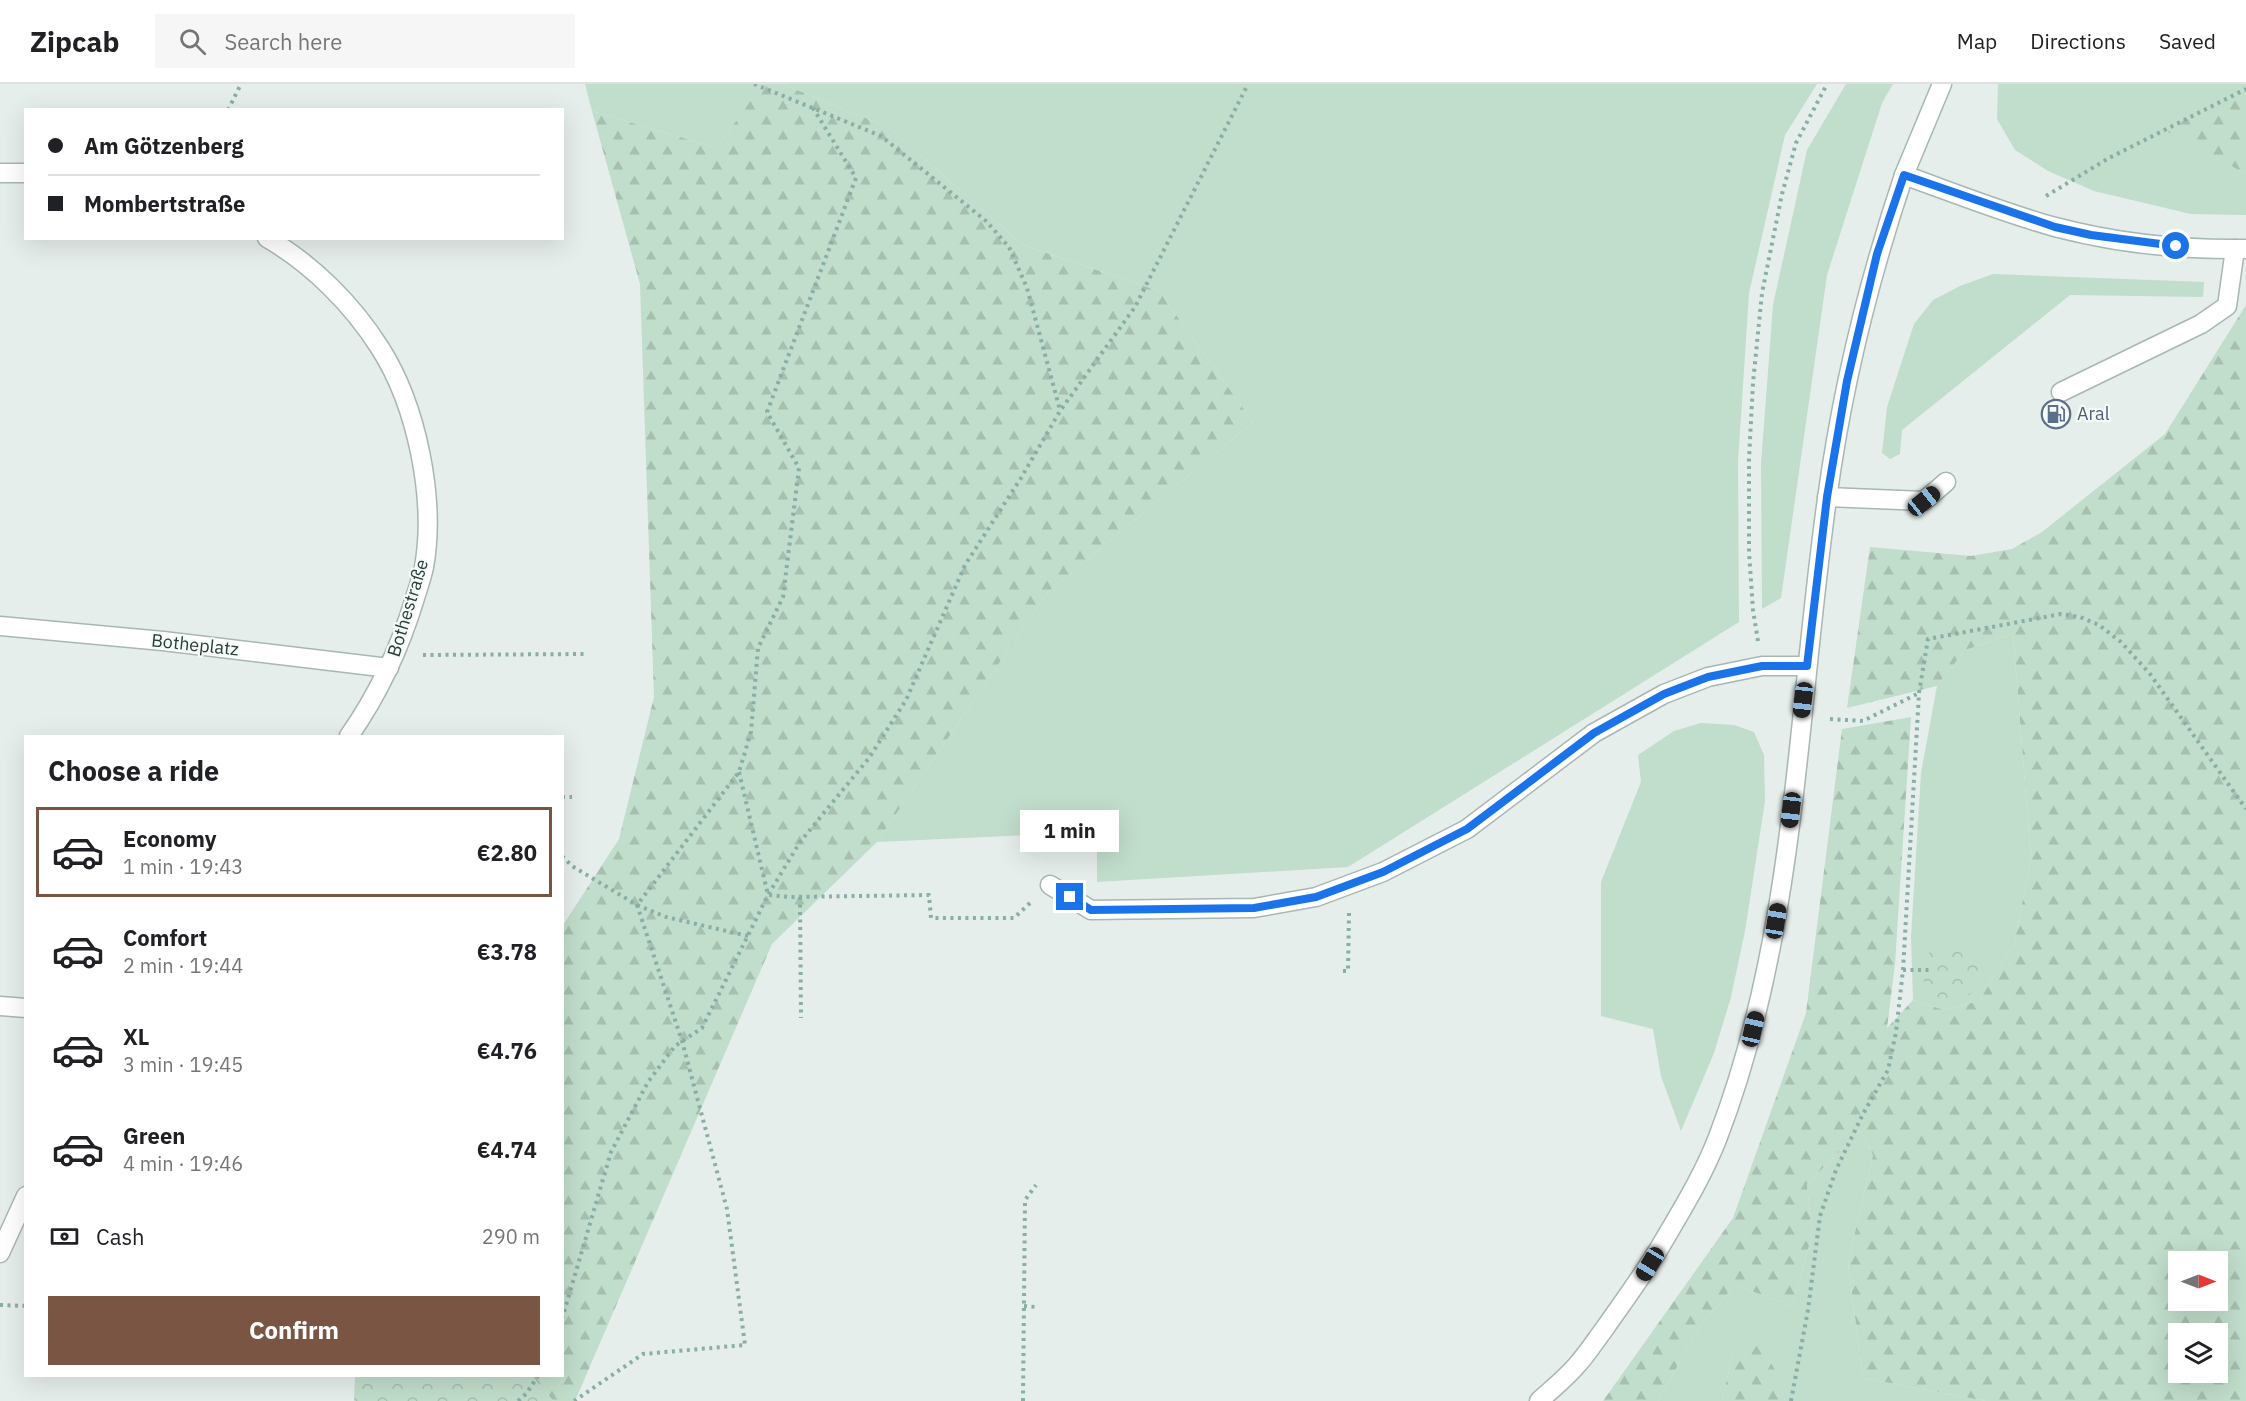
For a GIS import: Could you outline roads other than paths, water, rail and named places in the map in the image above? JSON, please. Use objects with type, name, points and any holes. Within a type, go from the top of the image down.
[{"type":"street","points":[[1539,1401],[1577,1365],[1640,1281],[1691,1195],[1717,1140],[1736,1087],[1759,1006],[1782,881],[1827,497],[1851,359],[1877,254],[1904,175],[1942,84]]},
{"type":"street","points":[[0,172],[24,173]]},
{"type":"street","points":[[1904,175],[2014,215],[2091,235],[2176,246],[2241,249],[2228,306],[2201,324],[2061,392]]},
{"type":"street","name":"Bothestraße","points":[[270,240],[318,275],[351,309],[381,349],[405,403],[418,443],[425,488],[427,527],[424,567],[407,624],[392,662],[368,709],[350,735]]},
{"type":"street","points":[[1827,497],[1924,501],[1946,482]]},
{"type":"street","name":"Botheplatz","points":[[0,626],[392,662]]},
{"type":"street","points":[[1050,885],[1091,910],[1254,908],[1316,897],[1383,872],[1467,829],[1594,733],[1664,694],[1708,677],[1762,666],[1807,666]]},
{"type":"street","points":[[0,1006],[24,1008]]},
{"type":"street","points":[[0,1253],[24,1200]]},
{"type":"place","name":"Aral","points":[[2056,414]]}]
